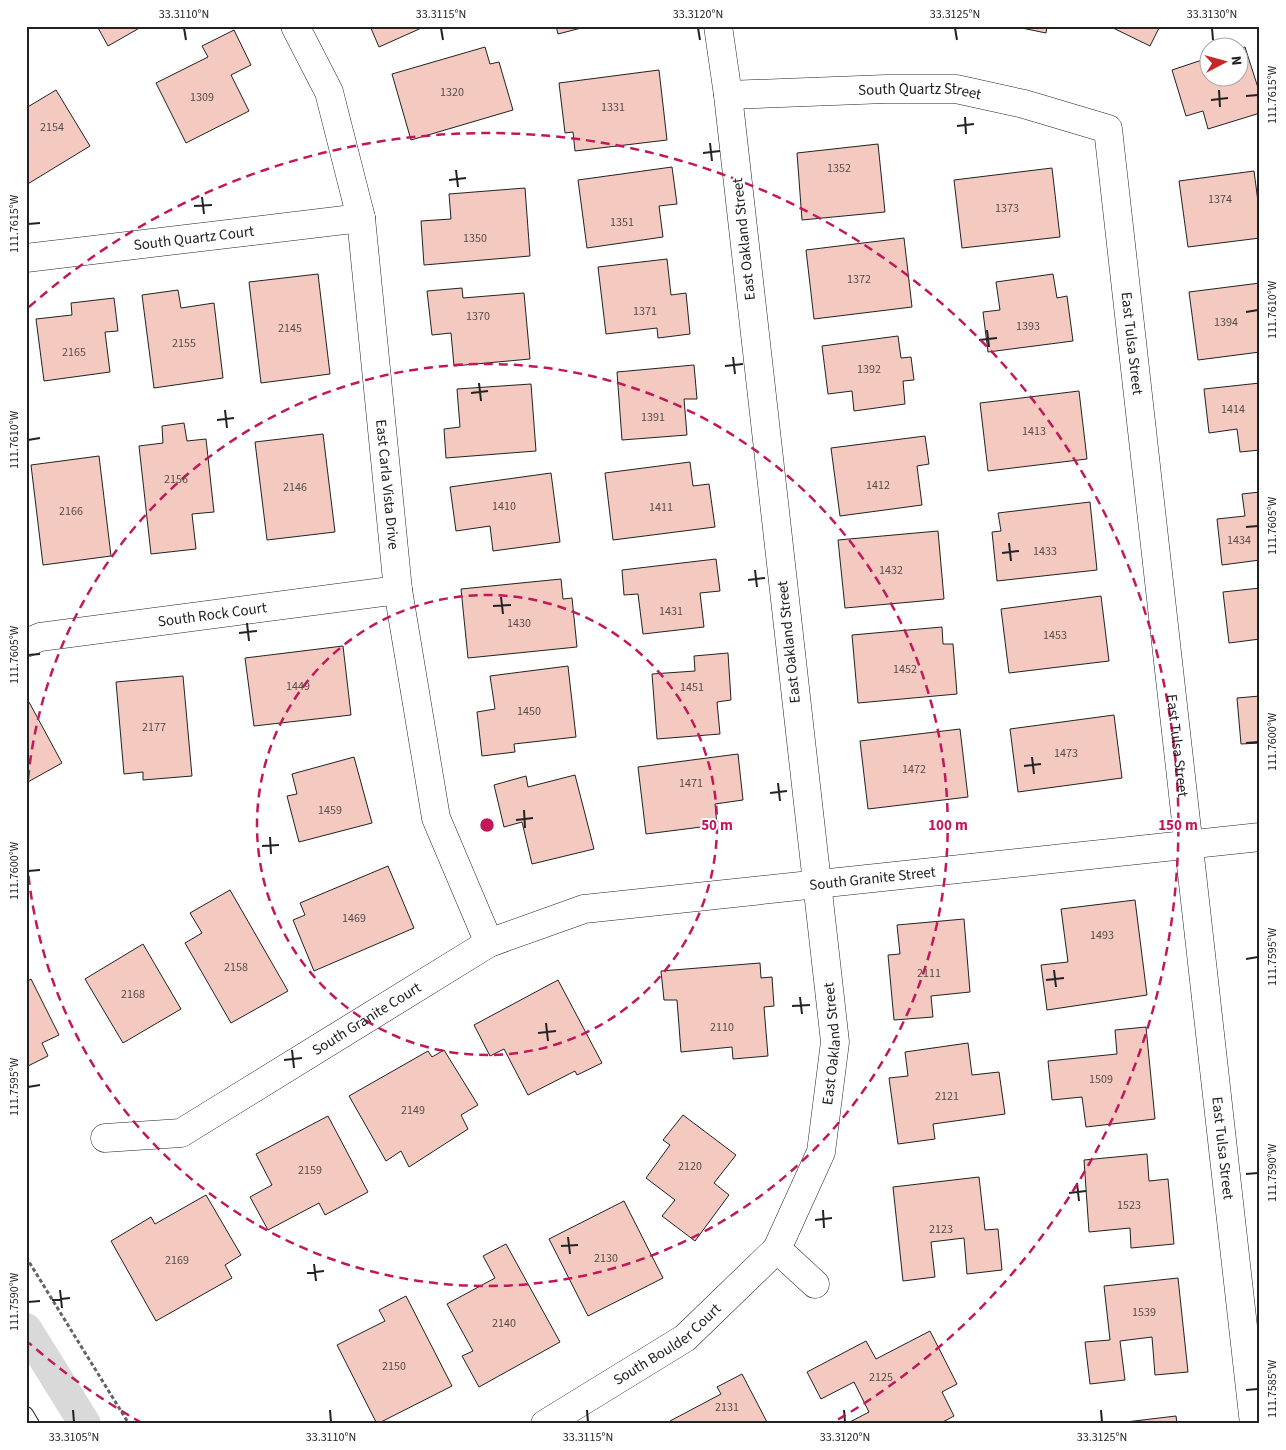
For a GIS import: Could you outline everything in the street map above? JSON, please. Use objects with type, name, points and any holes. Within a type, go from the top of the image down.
[{"type":"street","name":"East Carla Vista Drive","points":[[295,26],[330,92],[361,218],[398,590],[436,818],[489,943]]},
{"type":"street","name":"East Oakland Street","points":[[718,26],[728,95],[835,1042],[821,1152],[777,1249]]},
{"type":"street","name":"South Quartz Street","points":[[728,95],[886,89],[956,89],[1024,104],[1108,128]]},
{"type":"street","name":"East Tulsa Street","points":[[1108,128],[1254,1424]]},
{"type":"street","name":"South Quartz Court","points":[[26,258],[361,218]]},
{"type":"street","name":"South Rock Court","points":[[26,643],[40,637],[398,590]]},
{"type":"street","name":"South Granite Street","points":[[489,943],[584,909],[1190,846],[1260,837]]},
{"type":"street","name":"South Granite Court","points":[[105,1138],[182,1133],[489,943]]},
{"type":"street","points":[[777,1249],[815,1284]]},
{"type":"street","name":"South Boulder Court","points":[[546,1424],[686,1338],[777,1249]]},
{"type":"lane","points":[[26,1414],[32,1424]]},
{"type":"path","points":[[26,1257],[129,1424]]},
{"type":"building","points":[[97,26],[143,26],[108,46]]},
{"type":"building","points":[[370,26],[426,26],[379,47]]},
{"type":"building","points":[[556,26],[589,26],[558,34]]},
{"type":"building","points":[[1012,26],[1047,26],[1046,33]]},
{"type":"building","points":[[1109,26],[1160,26],[1150,46]]},
{"type":"building","points":[[234,30],[251,65],[231,75],[249,111],[186,143],[156,83],[208,57],[202,46]]},
{"type":"building","points":[[485,47],[490,64],[499,62],[513,110],[411,140],[392,74]]},
{"type":"building","points":[[1248,56],[1260,94],[1260,113],[1208,129],[1203,111],[1186,116],[1172,70],[1198,61],[1198,88],[1248,88]]},
{"type":"building","points":[[659,70],[667,140],[575,151],[573,132],[565,133],[559,83]]},
{"type":"building","points":[[56,90],[90,146],[26,185],[26,108]]},
{"type":"building","points":[[878,144],[885,212],[802,220],[797,153]]},
{"type":"building","points":[[672,167],[677,204],[659,206],[663,237],[587,248],[578,180]]},
{"type":"building","points":[[1052,168],[1060,237],[962,248],[954,180]]},
{"type":"building","points":[[1254,171],[1260,217],[1260,238],[1188,247],[1179,181]]},
{"type":"building","points":[[525,188],[530,256],[424,265],[421,221],[451,219],[449,194]]},
{"type":"building","points":[[904,238],[912,307],[814,319],[806,250]]},
{"type":"building","points":[[667,259],[671,295],[686,293],[690,334],[658,338],[657,328],[606,334],[598,267]]},
{"type":"building","points":[[318,274],[330,374],[261,383],[249,282]]},
{"type":"building","points":[[1053,274],[1057,298],[1067,296],[1073,341],[988,352],[983,312],[1000,310],[996,282]]},
{"type":"building","points":[[1260,283],[1260,352],[1198,360],[1189,292]]},
{"type":"building","points":[[462,288],[463,298],[524,293],[530,359],[454,366],[451,333],[432,335],[427,291]]},
{"type":"building","points":[[178,290],[181,308],[214,303],[223,378],[154,388],[142,295]]},
{"type":"building","points":[[114,298],[118,331],[105,332],[110,372],[44,381],[36,319],[72,315],[71,303]]},
{"type":"building","points":[[898,336],[901,358],[911,357],[914,380],[903,381],[905,404],[854,411],[852,391],[828,394],[822,346]]},
{"type":"building","points":[[694,365],[697,399],[684,399],[687,435],[622,440],[617,372]]},
{"type":"building","points":[[1260,383],[1260,450],[1240,452],[1237,429],[1209,433],[1204,389]]},
{"type":"building","points":[[531,384],[536,451],[446,458],[444,429],[460,427],[457,389]]},
{"type":"building","points":[[1079,391],[1087,459],[988,471],[980,403]]},
{"type":"building","points":[[184,423],[187,441],[206,439],[214,512],[192,514],[196,549],[151,554],[139,446],[163,443],[162,426]]},
{"type":"building","points":[[323,434],[335,532],[267,540],[255,442]]},
{"type":"building","points":[[925,436],[929,464],[917,466],[922,505],[840,516],[831,448]]},
{"type":"building","points":[[99,456],[111,556],[43,565],[31,465]]},
{"type":"building","points":[[690,462],[693,486],[709,484],[715,527],[613,540],[605,473]]},
{"type":"building","points":[[551,473],[560,542],[493,551],[490,526],[456,531],[450,487]]},
{"type":"building","points":[[1260,492],[1260,560],[1222,565],[1217,519],[1245,516],[1242,494]]},
{"type":"building","points":[[1090,502],[1097,570],[997,581],[992,532],[1001,531],[998,513]]},
{"type":"building","points":[[938,531],[944,599],[845,608],[838,540]]},
{"type":"building","points":[[716,559],[720,591],[700,593],[704,627],[643,634],[638,594],[624,595],[622,570]]},
{"type":"building","points":[[561,579],[563,599],[572,598],[577,647],[468,658],[461,589]]},
{"type":"building","points":[[1260,588],[1260,639],[1229,643],[1223,592]]},
{"type":"building","points":[[1101,596],[1109,661],[1009,673],[1001,609]]},
{"type":"building","points":[[942,627],[943,644],[953,644],[957,694],[858,703],[852,635]]},
{"type":"building","points":[[343,646],[351,715],[254,726],[245,658]]},
{"type":"building","points":[[728,653],[731,700],[717,702],[720,734],[657,739],[652,674],[695,671],[694,656]]},
{"type":"building","points":[[568,666],[576,737],[514,744],[515,752],[482,756],[477,712],[495,709],[490,676]]},
{"type":"building","points":[[183,676],[192,776],[143,780],[143,772],[124,774],[116,682]]},
{"type":"building","points":[[1260,696],[1260,743],[1241,744],[1237,698]]},
{"type":"building","points":[[29,702],[62,763],[26,783],[26,704]]},
{"type":"building","points":[[1114,715],[1122,778],[1018,792],[1010,729]]},
{"type":"building","points":[[960,729],[968,797],[868,809],[860,741]]},
{"type":"building","points":[[738,754],[743,800],[715,804],[717,825],[646,834],[638,767]]},
{"type":"building","points":[[354,757],[372,823],[299,842],[287,796],[297,794],[292,774]]},
{"type":"building","points":[[575,775],[594,849],[532,864],[522,822],[504,827],[494,785],[526,776],[528,787]]},
{"type":"building","points":[[388,866],[414,928],[314,971],[293,920],[305,915],[300,903]]},
{"type":"building","points":[[230,890],[288,991],[231,1023],[185,943],[202,933],[190,913]]},
{"type":"building","points":[[1135,900],[1147,995],[1047,1010],[1041,965],[1068,962],[1061,909]]},
{"type":"building","points":[[964,919],[970,992],[931,996],[933,1017],[894,1020],[888,955],[900,954],[897,925]]},
{"type":"building","points":[[143,944],[181,1009],[123,1043],[85,979]]},
{"type":"building","points":[[760,963],[761,978],[772,977],[774,1006],[764,1007],[768,1056],[733,1059],[732,1047],[681,1052],[677,1000],[664,1000],[661,971]]},
{"type":"building","points":[[31,979],[59,1035],[42,1043],[48,1056],[26,1067],[26,982]]},
{"type":"building","points":[[558,980],[602,1063],[577,1075],[575,1071],[528,1095],[504,1049],[490,1056],[474,1025]]},
{"type":"building","points":[[1146,1027],[1155,1119],[1086,1127],[1082,1097],[1052,1100],[1048,1061],[1117,1054],[1115,1030]]},
{"type":"building","points":[[968,1043],[972,1075],[999,1072],[1005,1114],[933,1124],[935,1139],[898,1144],[889,1078],[908,1076],[905,1052]]},
{"type":"building","points":[[444,1050],[478,1105],[461,1115],[468,1129],[409,1167],[401,1151],[386,1161],[349,1096],[428,1051],[432,1057]]},
{"type":"building","points":[[683,1115],[736,1155],[714,1183],[729,1195],[695,1241],[662,1216],[675,1200],[646,1178],[670,1145],[663,1140]]},
{"type":"building","points":[[328,1116],[368,1192],[325,1215],[319,1203],[268,1230],[250,1197],[272,1185],[256,1154]]},
{"type":"building","points":[[1147,1154],[1149,1181],[1168,1179],[1174,1244],[1131,1248],[1130,1228],[1089,1232],[1084,1160]]},
{"type":"building","points":[[979,1177],[985,1230],[998,1229],[1002,1270],[967,1274],[964,1238],[931,1242],[935,1277],[903,1281],[893,1187]]},
{"type":"building","points":[[206,1195],[241,1255],[225,1265],[232,1278],[156,1321],[111,1241],[151,1217],[155,1224]]},
{"type":"building","points":[[624,1201],[663,1278],[588,1316],[549,1239]]},
{"type":"building","points":[[506,1244],[560,1342],[479,1387],[462,1356],[473,1351],[447,1304],[495,1278],[483,1256]]},
{"type":"building","points":[[1178,1278],[1188,1372],[1155,1375],[1152,1337],[1120,1341],[1125,1380],[1090,1384],[1085,1342],[1110,1340],[1104,1286]]},
{"type":"building","points":[[406,1296],[452,1386],[377,1424],[337,1345],[385,1321],[379,1310]]},
{"type":"building","points":[[930,1331],[957,1384],[942,1392],[954,1416],[939,1424],[846,1424],[869,1412],[854,1382],[821,1399],[807,1372],[866,1341],[876,1359]]},
{"type":"building","points":[[742,1374],[768,1424],[671,1424],[670,1421],[721,1394],[717,1387]]},
{"type":"building","points":[[1176,1416],[1177,1424],[1109,1424]]},
{"type":"waterway","points":[[26,1329],[85,1424]]}]
